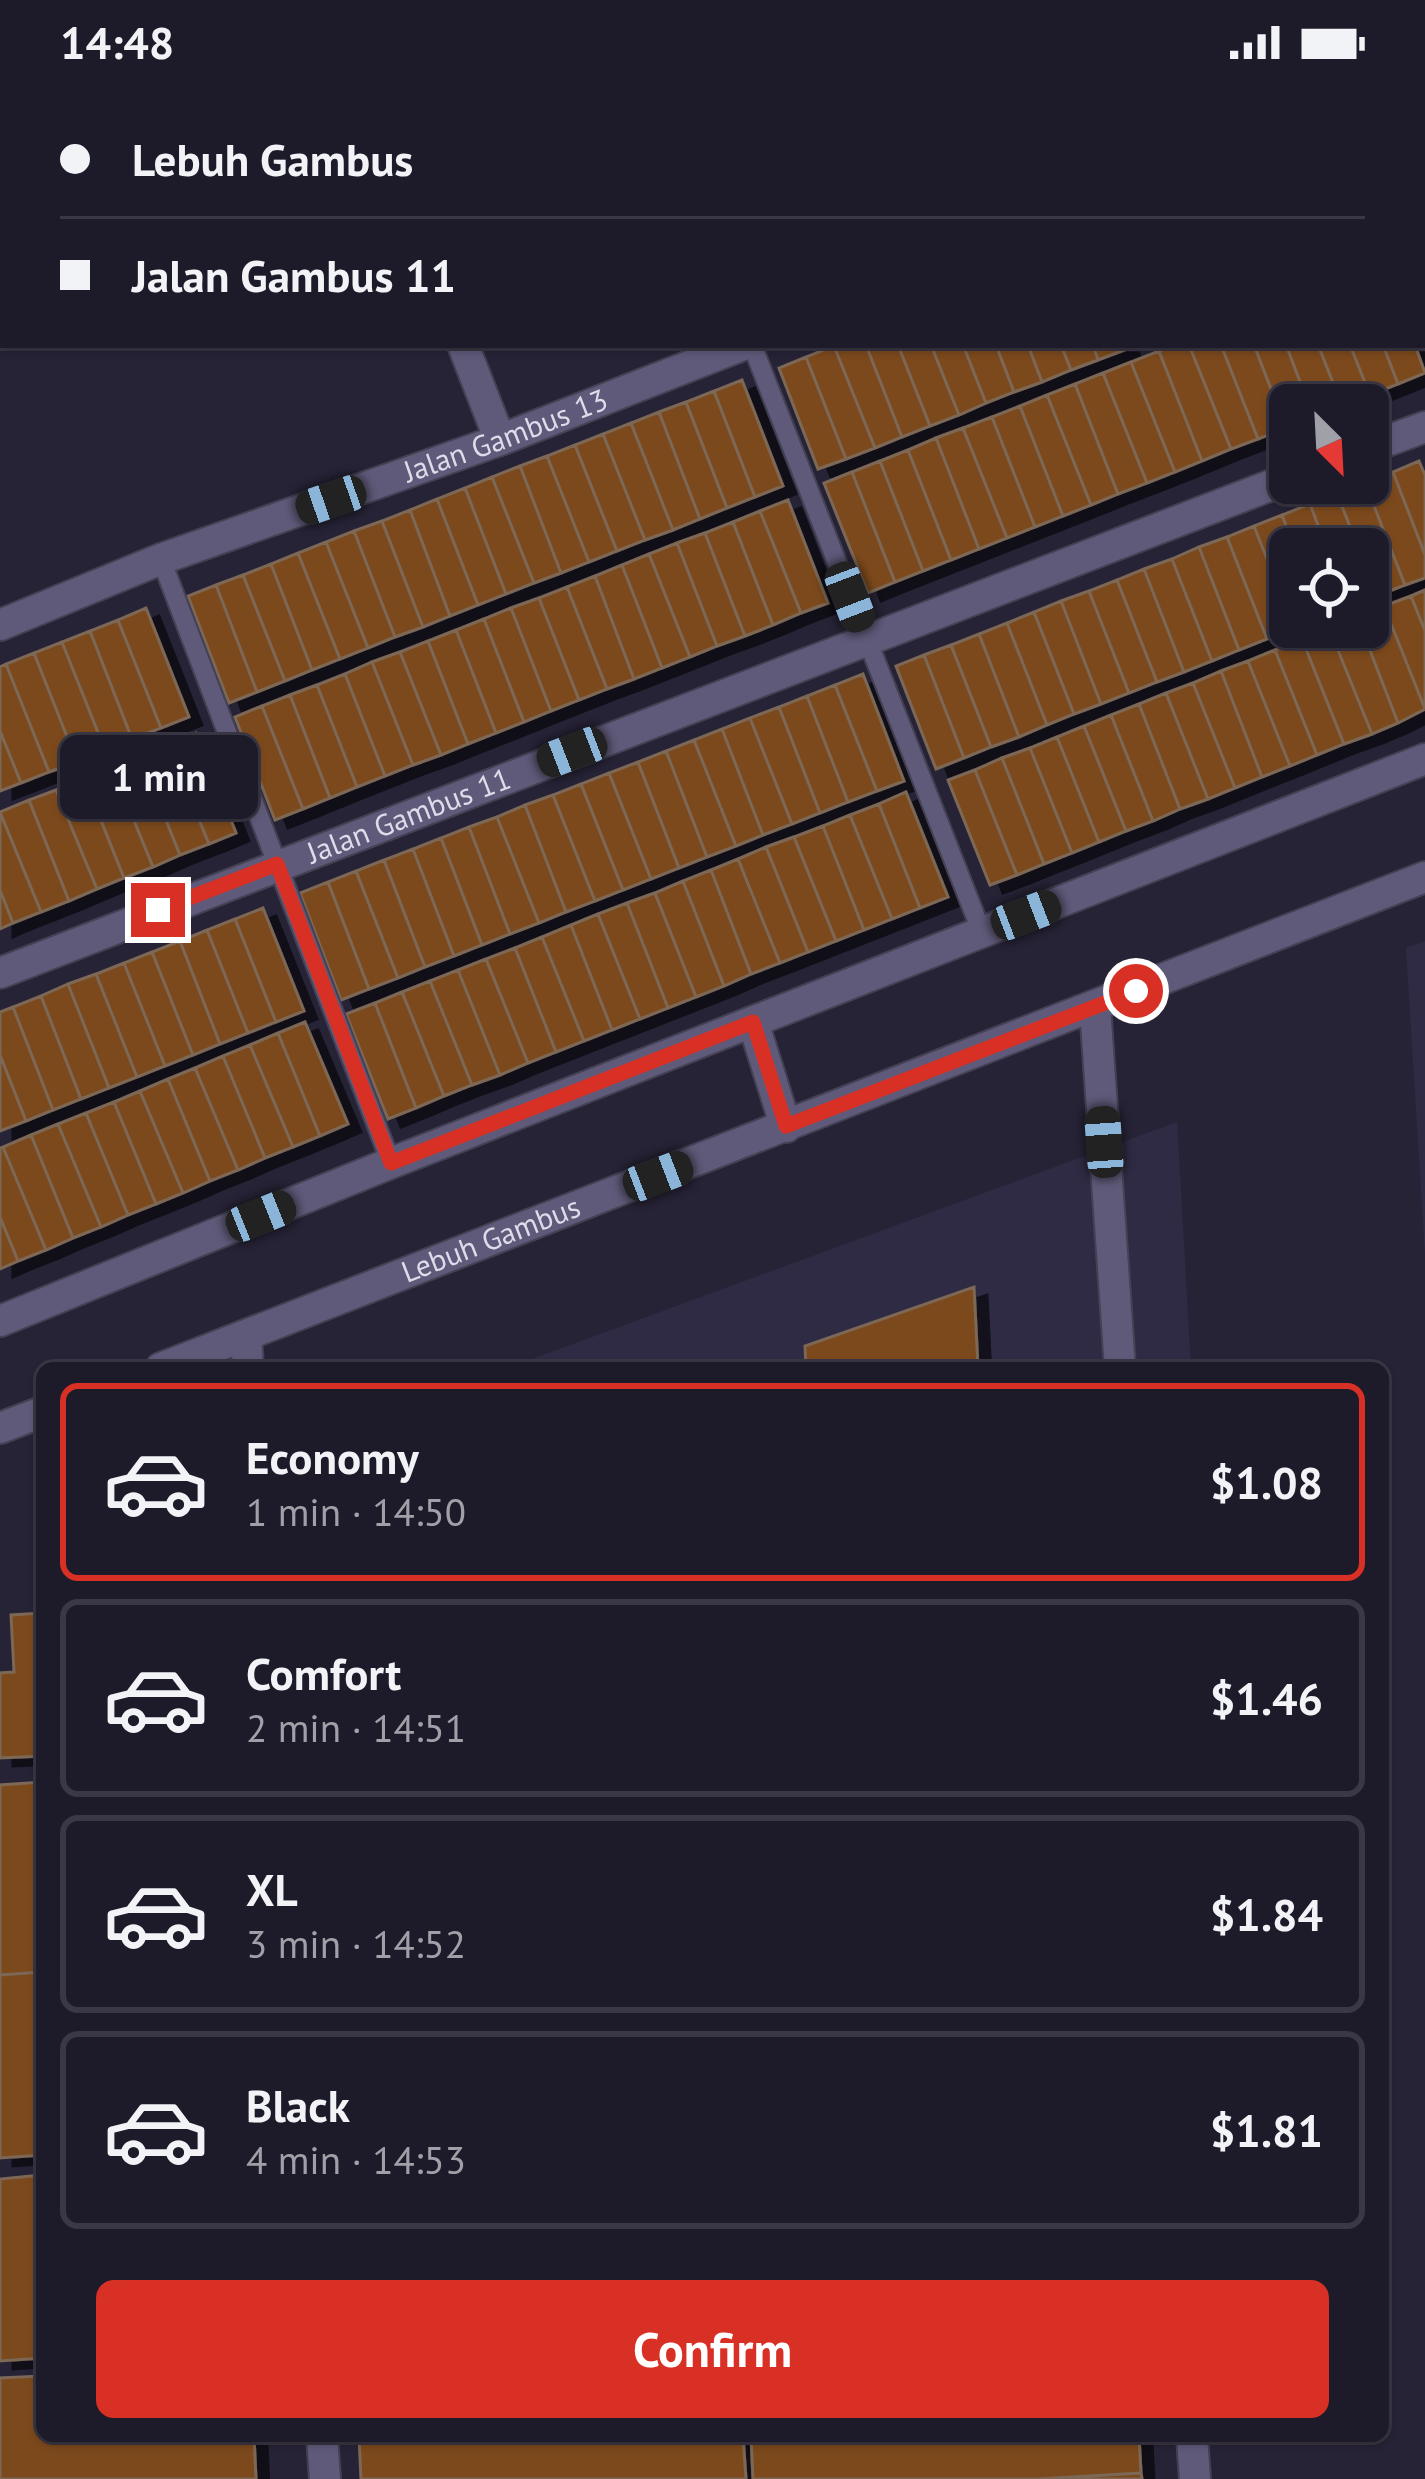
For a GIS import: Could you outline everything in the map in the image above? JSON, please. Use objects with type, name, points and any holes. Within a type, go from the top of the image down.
[{"type":"street","points":[[465,348],[500,440]]},
{"type":"street","name":"Jalan Gambus 13","points":[[0,625],[161,560],[500,440],[740,348]]},
{"type":"street","points":[[1389,440],[1425,427]]},
{"type":"street","name":"Jalan Gambus 11","points":[[0,973],[1269,486]]},
{"type":"street","points":[[0,1321],[1425,759]]},
{"type":"street","name":"Lebuh Gambus","points":[[177,1362],[1425,877]]},
{"type":"street","points":[[1095,1007],[1120,1362]]},
{"type":"street","points":[[753,1022],[786,1126]]},
{"type":"street","points":[[246,1336],[248,1362]]},
{"type":"street","points":[[0,1428],[36,1414]]},
{"type":"street","points":[[322,2442],[325,2479]]},
{"type":"street","points":[[1192,2442],[1195,2479]]},
{"type":"lane","points":[[749,348],[982,933]]},
{"type":"lane","points":[[161,560],[391,1163]]},
{"type":"shaded area","points":[[1425,941],[1425,1255],[1406,948]]},
{"type":"shaded area","points":[[1177,1122],[1191,1362],[524,1362]]},
{"type":"building","points":[[835,348],[867,348],[902,437],[875,448]]},
{"type":"building","points":[[835,348],[875,448],[846,459],[806,357]]},
{"type":"building","points":[[867,348],[899,348],[930,426],[902,437]]},
{"type":"building","points":[[899,348],[932,348],[959,415],[930,426]]},
{"type":"building","points":[[932,348],[964,348],[986,403],[959,415]]},
{"type":"building","points":[[964,348],[997,348],[1014,392],[986,403]]},
{"type":"building","points":[[997,348],[1029,348],[1042,382],[1014,392]]},
{"type":"building","points":[[1029,348],[1062,348],[1071,370],[1042,382]]},
{"type":"building","points":[[1062,348],[1094,348],[1098,360],[1071,370]]},
{"type":"building","points":[[1094,348],[1127,348],[1127,349],[1098,360]]},
{"type":"building","points":[[1190,348],[1231,449],[1202,461],[1159,351]]},
{"type":"building","points":[[1190,348],[1222,348],[1258,439],[1231,449]]},
{"type":"building","points":[[1222,348],[1255,348],[1269,384],[1269,435],[1258,439]]},
{"type":"building","points":[[1255,348],[1287,348],[1301,384],[1269,384]]},
{"type":"building","points":[[1287,348],[1319,348],[1334,384],[1301,384]]},
{"type":"building","points":[[1319,348],[1351,348],[1366,384],[1334,384]]},
{"type":"building","points":[[1351,348],[1384,348],[1398,384],[1366,384]]},
{"type":"building","points":[[1384,348],[1416,348],[1425,373],[1398,384]]},
{"type":"building","points":[[1159,351],[1202,461],[1175,472],[1131,362]]},
{"type":"building","points":[[806,357],[846,459],[818,469],[779,368]]},
{"type":"building","points":[[1131,362],[1175,472],[1147,483],[1103,373]]},
{"type":"building","points":[[1103,373],[1147,483],[1118,494],[1075,384]]},
{"type":"building","points":[[742,380],[783,486],[755,497],[714,391]]},
{"type":"building","points":[[1075,384],[1118,494],[1091,505],[1047,395]]},
{"type":"building","points":[[714,391],[755,497],[727,508],[686,402]]},
{"type":"building","points":[[1047,395],[1091,505],[1063,516],[1020,406]]},
{"type":"building","points":[[686,402],[727,508],[700,519],[659,412]]},
{"type":"building","points":[[1020,406],[1063,516],[1035,527],[992,417]]},
{"type":"building","points":[[659,412],[700,519],[673,530],[631,423]]},
{"type":"building","points":[[992,417],[1035,527],[1007,538],[963,428]]},
{"type":"building","points":[[631,423],[673,530],[645,540],[603,434]]},
{"type":"building","points":[[963,428],[1007,538],[979,549],[936,438]]},
{"type":"building","points":[[603,434],[645,540],[617,551],[575,445]]},
{"type":"building","points":[[936,438],[979,549],[951,560],[908,450]]},
{"type":"building","points":[[575,445],[617,551],[589,562],[547,456]]},
{"type":"building","points":[[908,450],[951,560],[923,571],[880,461]]},
{"type":"building","points":[[547,456],[589,562],[561,573],[520,466]]},
{"type":"building","points":[[880,461],[923,571],[895,582],[852,472]]},
{"type":"building","points":[[1419,461],[1425,475],[1425,555],[1393,472]]},
{"type":"building","points":[[520,466],[561,573],[534,583],[492,477]]},
{"type":"building","points":[[852,472],[895,582],[868,593],[824,483]]},
{"type":"building","points":[[1393,472],[1425,555],[1425,578],[1405,585],[1389,544],[1389,528],[1383,528],[1373,504],[1389,504],[1389,474]]},
{"type":"building","points":[[492,477],[534,583],[506,594],[465,488]]},
{"type":"building","points":[[465,488],[506,594],[478,605],[437,499]]},
{"type":"building","points":[[437,499],[478,605],[450,616],[410,510]]},
{"type":"building","points":[[788,500],[828,603],[801,613],[760,511]]},
{"type":"building","points":[[1310,504],[1341,504],[1351,528],[1319,528]]},
{"type":"building","points":[[1310,504],[1319,528],[1287,528],[1282,515]]},
{"type":"building","points":[[1341,504],[1373,504],[1383,528],[1351,528]]},
{"type":"building","points":[[410,510],[450,616],[423,627],[382,521]]},
{"type":"building","points":[[760,511],[801,613],[773,625],[733,522]]},
{"type":"building","points":[[1282,515],[1287,528],[1269,528],[1269,564],[1254,526]]},
{"type":"building","points":[[382,521],[423,627],[395,637],[354,531]]},
{"type":"building","points":[[733,522],[773,625],[745,636],[705,533]]},
{"type":"building","points":[[1254,526],[1269,564],[1267,639],[1227,537]]},
{"type":"building","points":[[354,531],[395,637],[368,648],[326,542]]},
{"type":"building","points":[[705,533],[745,636],[717,646],[677,543]]},
{"type":"building","points":[[1227,537],[1267,639],[1239,650],[1199,547]]},
{"type":"building","points":[[326,542],[368,648],[340,659],[298,553]]},
{"type":"building","points":[[677,543],[717,646],[690,657],[649,554]]},
{"type":"building","points":[[1389,544],[1405,585],[1389,591]]},
{"type":"building","points":[[1199,547],[1239,650],[1212,661],[1172,559]]},
{"type":"building","points":[[298,553],[340,659],[312,670],[271,564]]},
{"type":"building","points":[[649,554],[690,657],[662,668],[622,565]]},
{"type":"building","points":[[1172,559],[1212,661],[1184,672],[1144,569]]},
{"type":"building","points":[[271,564],[312,670],[285,681],[243,575]]},
{"type":"building","points":[[622,565],[662,668],[634,679],[595,576]]},
{"type":"building","points":[[1144,569],[1184,672],[1157,682],[1117,580]]},
{"type":"building","points":[[243,575],[285,681],[257,692],[216,585]]},
{"type":"building","points":[[595,576],[634,679],[607,689],[567,587]]},
{"type":"building","points":[[1117,580],[1157,682],[1129,693],[1089,591]]},
{"type":"building","points":[[216,585],[257,692],[229,703],[188,596]]},
{"type":"building","points":[[567,587],[607,689],[579,700],[539,598]]},
{"type":"building","points":[[1425,590],[1425,631],[1411,596]]},
{"type":"building","points":[[1089,591],[1129,693],[1101,704],[1061,601]]},
{"type":"building","points":[[1411,596],[1425,631],[1425,709],[1389,619],[1389,604]]},
{"type":"building","points":[[539,598],[579,700],[551,711],[511,608]]},
{"type":"building","points":[[1061,601],[1101,704],[1074,714],[1034,612]]},
{"type":"building","points":[[146,608],[189,717],[161,728],[118,620]]},
{"type":"building","points":[[511,608],[551,711],[524,722],[484,619]]},
{"type":"building","points":[[1034,612],[1074,714],[1047,725],[1007,623]]},
{"type":"building","points":[[484,619],[524,722],[496,733],[456,630]]},
{"type":"building","points":[[1389,619],[1425,709],[1398,723],[1369,648],[1389,648]]},
{"type":"building","points":[[118,620],[161,728],[132,739],[90,631]]},
{"type":"building","points":[[1007,623],[1047,725],[1019,737],[979,634]]},
{"type":"building","points":[[456,630],[496,733],[468,744],[428,641]]},
{"type":"building","points":[[90,631],[132,739],[105,750],[62,642]]},
{"type":"building","points":[[979,634],[1019,737],[991,747],[951,645]]},
{"type":"building","points":[[428,641],[468,744],[441,755],[400,652]]},
{"type":"building","points":[[62,642],[105,750],[77,762],[34,653]]},
{"type":"building","points":[[951,645],[991,747],[964,758],[924,655]]},
{"type":"building","points":[[1306,648],[1337,648],[1372,734],[1344,744]]},
{"type":"building","points":[[1306,648],[1344,744],[1317,755],[1275,650]]},
{"type":"building","points":[[1337,648],[1369,648],[1398,723],[1372,734]]},
{"type":"building","points":[[1275,650],[1317,755],[1290,766],[1248,661]]},
{"type":"building","points":[[400,652],[441,755],[413,765],[372,662]]},
{"type":"building","points":[[34,653],[77,762],[49,772],[6,664]]},
{"type":"building","points":[[924,655],[964,758],[936,769],[896,666]]},
{"type":"building","points":[[1248,661],[1290,766],[1262,777],[1221,671]]},
{"type":"building","points":[[372,662],[413,765],[385,776],[345,674]]},
{"type":"building","points":[[6,664],[49,772],[21,783],[0,731],[0,667]]},
{"type":"building","points":[[1221,671],[1262,777],[1235,788],[1193,683]]},
{"type":"building","points":[[345,674],[385,776],[357,787],[317,685]]},
{"type":"building","points":[[863,674],[904,781],[877,791],[835,685]]},
{"type":"building","points":[[1193,683],[1235,788],[1208,799],[1166,693]]},
{"type":"building","points":[[317,685],[357,787],[330,798],[290,695]]},
{"type":"building","points":[[835,685],[877,791],[848,802],[807,696]]},
{"type":"building","points":[[1166,693],[1208,799],[1180,809],[1139,704]]},
{"type":"building","points":[[290,695],[330,798],[303,809],[262,706]]},
{"type":"building","points":[[807,696],[848,802],[820,813],[779,707]]},
{"type":"building","points":[[1139,704],[1180,809],[1153,821],[1111,715]]},
{"type":"building","points":[[262,706],[303,809],[275,820],[235,717]]},
{"type":"building","points":[[779,707],[820,813],[792,824],[750,718]]},
{"type":"building","points":[[1111,715],[1153,821],[1126,831],[1084,726]]},
{"type":"building","points":[[750,718],[792,824],[763,835],[722,729]]},
{"type":"building","points":[[1084,726],[1126,831],[1099,842],[1057,737]]},
{"type":"building","points":[[722,729],[763,835],[736,846],[694,740]]},
{"type":"building","points":[[0,731],[21,783],[0,791]]},
{"type":"building","points":[[196,733],[236,833],[209,844],[168,744]]},
{"type":"building","points":[[1057,737],[1099,842],[1072,853],[1030,748]]},
{"type":"building","points":[[694,740],[736,846],[707,857],[666,751]]},
{"type":"building","points":[[168,744],[209,844],[180,855],[140,756]]},
{"type":"building","points":[[1030,748],[1072,853],[1044,864],[1002,758]]},
{"type":"building","points":[[666,751],[707,857],[679,868],[638,762]]},
{"type":"building","points":[[140,756],[180,855],[153,867],[112,767]]},
{"type":"building","points":[[1002,758],[1044,864],[1017,875],[975,770]]},
{"type":"building","points":[[638,762],[679,868],[651,879],[609,773]]},
{"type":"building","points":[[112,767],[153,867],[124,878],[84,778]]},
{"type":"building","points":[[975,770],[1017,875],[990,885],[948,780]]},
{"type":"building","points":[[609,773],[651,879],[623,890],[581,784]]},
{"type":"building","points":[[84,778],[124,878],[97,889],[56,790]]},
{"type":"building","points":[[581,784],[623,890],[595,901],[553,795]]},
{"type":"building","points":[[56,790],[97,889],[69,901],[29,800]]},
{"type":"building","points":[[906,792],[948,897],[920,908],[879,804]]},
{"type":"building","points":[[553,795],[595,901],[566,912],[525,805]]},
{"type":"building","points":[[29,800],[69,901],[41,912],[0,812]]},
{"type":"building","points":[[879,804],[920,908],[892,919],[850,815]]},
{"type":"building","points":[[525,805],[566,912],[539,923],[497,817]]},
{"type":"building","points":[[0,812],[41,912],[13,923],[0,890]]},
{"type":"building","points":[[850,815],[892,919],[864,930],[823,826]]},
{"type":"building","points":[[497,817],[539,923],[510,934],[469,827]]},
{"type":"building","points":[[823,826],[864,930],[836,941],[794,837]]},
{"type":"building","points":[[469,827],[510,934],[482,945],[441,838]]},
{"type":"building","points":[[794,837],[836,941],[808,952],[766,847]]},
{"type":"building","points":[[441,838],[482,945],[454,956],[413,849]]},
{"type":"building","points":[[766,847],[808,952],[780,963],[738,859]]},
{"type":"building","points":[[413,849],[454,956],[425,967],[384,860]]},
{"type":"building","points":[[738,859],[780,963],[751,974],[711,870]]},
{"type":"building","points":[[384,860],[425,967],[398,978],[356,871]]},
{"type":"building","points":[[711,870],[751,974],[724,986],[683,881]]},
{"type":"building","points":[[356,871],[398,978],[369,989],[328,882]]},
{"type":"building","points":[[683,881],[724,986],[696,997],[655,893]]},
{"type":"building","points":[[328,882],[369,989],[341,1000],[300,893]]},
{"type":"building","points":[[0,890],[13,923],[0,929]]},
{"type":"building","points":[[655,893],[696,997],[668,1008],[627,903]]},
{"type":"building","points":[[627,903],[668,1008],[640,1019],[598,914]]},
{"type":"building","points":[[263,908],[304,1011],[276,1022],[235,919]]},
{"type":"building","points":[[598,914],[640,1019],[612,1030],[571,925]]},
{"type":"building","points":[[235,919],[276,1022],[248,1033],[207,930]]},
{"type":"building","points":[[571,925],[612,1030],[584,1041],[542,937]]},
{"type":"building","points":[[207,930],[248,1033],[220,1044],[180,941]]},
{"type":"building","points":[[542,937],[584,1041],[556,1052],[515,948]]},
{"type":"building","points":[[180,941],[220,1044],[193,1055],[152,952]]},
{"type":"building","points":[[515,948],[556,1052],[528,1063],[486,959]]},
{"type":"building","points":[[152,952],[193,1055],[165,1066],[124,963]]},
{"type":"building","points":[[486,959],[528,1063],[500,1075],[458,970]]},
{"type":"building","points":[[124,963],[165,1066],[137,1077],[96,974]]},
{"type":"building","points":[[458,970],[500,1075],[472,1085],[430,981]]},
{"type":"building","points":[[96,974],[137,1077],[109,1088],[68,984]]},
{"type":"building","points":[[430,981],[472,1085],[444,1096],[402,992]]},
{"type":"building","points":[[68,984],[109,1088],[81,1099],[41,996]]},
{"type":"building","points":[[402,992],[444,1096],[416,1108],[375,1003]]},
{"type":"building","points":[[41,996],[81,1099],[53,1110],[13,1007]]},
{"type":"building","points":[[375,1003],[416,1108],[388,1119],[346,1014]]},
{"type":"building","points":[[13,1007],[53,1110],[26,1121],[0,1055],[0,1012]]},
{"type":"building","points":[[305,1022],[348,1124],[320,1136],[278,1033]]},
{"type":"building","points":[[278,1033],[320,1136],[293,1147],[250,1045]]},
{"type":"building","points":[[250,1045],[293,1147],[265,1158],[223,1056]]},
{"type":"building","points":[[0,1055],[26,1121],[0,1131]]},
{"type":"building","points":[[223,1056],[265,1158],[238,1170],[195,1068]]},
{"type":"building","points":[[195,1068],[238,1170],[210,1181],[168,1079]]},
{"type":"building","points":[[168,1079],[210,1181],[183,1193],[140,1091]]},
{"type":"building","points":[[140,1091],[183,1193],[156,1204],[114,1102]]},
{"type":"building","points":[[114,1102],[156,1204],[128,1215],[86,1113]]},
{"type":"building","points":[[86,1113],[128,1215],[101,1227],[58,1124]]},
{"type":"building","points":[[58,1124],[101,1227],[73,1238],[31,1135]]},
{"type":"building","points":[[31,1135],[73,1238],[46,1250],[3,1147]]},
{"type":"building","points":[[3,1147],[46,1250],[18,1261],[0,1217]]},
{"type":"building","points":[[0,1217],[18,1261],[0,1269]]},
{"type":"building","points":[[974,1287],[978,1362],[806,1362],[805,1346]]},
{"type":"building","points":[[36,1613],[36,1756],[0,1758],[0,1673],[14,1672],[11,1615]]},
{"type":"building","points":[[36,1782],[36,1972],[0,1975],[0,1785]]},
{"type":"building","points":[[36,1972],[36,2155],[0,2158],[0,1975]]},
{"type":"building","points":[[36,2176],[36,2358],[0,2361],[0,2179]]},
{"type":"building","points":[[36,2376],[36,2442],[254,2442],[256,2479],[0,2479],[0,2378]]},
{"type":"building","points":[[359,2442],[743,2442],[746,2479],[361,2479]]},
{"type":"building","points":[[751,2442],[1139,2442],[1141,2473],[1037,2479],[753,2479]]},
{"type":"building","points":[[1141,2473],[1142,2479],[1037,2479]]},
{"type":"route","points":[[158,910],[277,864],[391,1163],[753,1022],[786,1126],[1136,991]]}]
